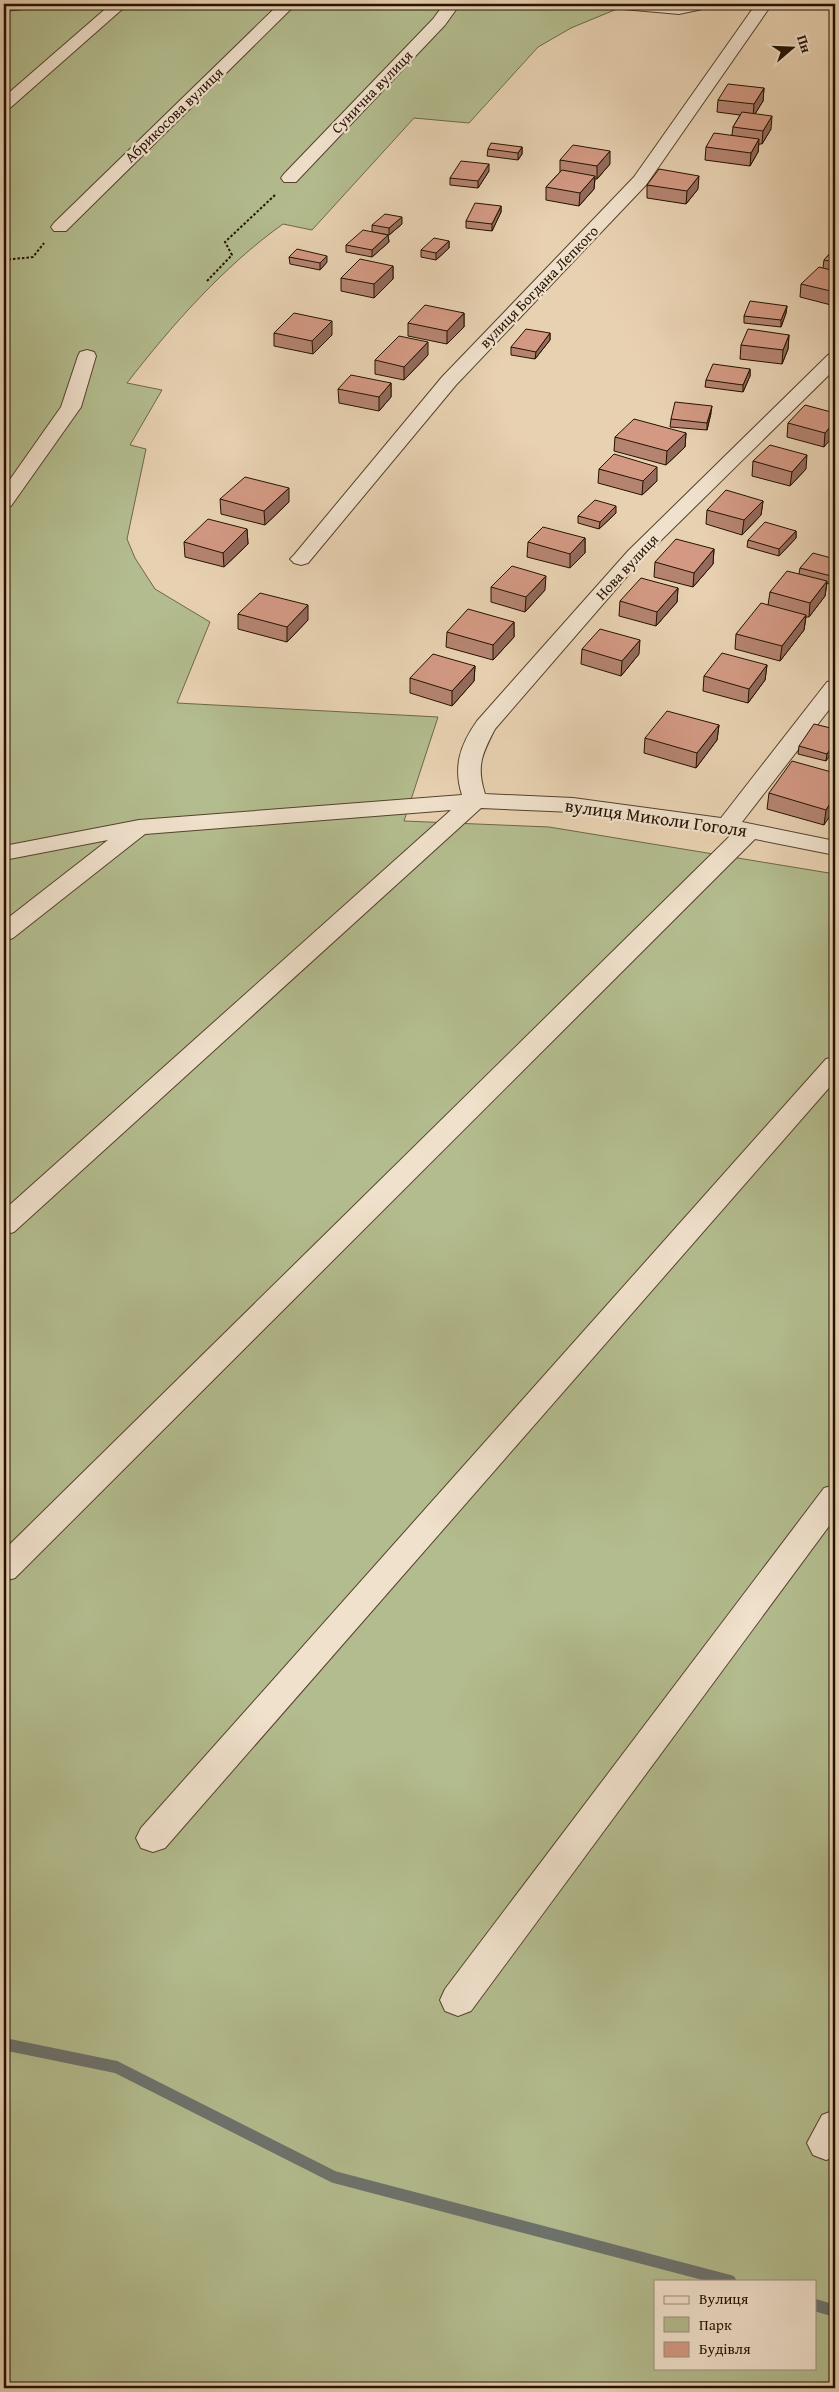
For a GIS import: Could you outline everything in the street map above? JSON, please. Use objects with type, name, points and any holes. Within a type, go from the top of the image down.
[{"type":"street","points":[[4,6],[24,4]]},
{"type":"street","points":[[4,105],[120,4]]},
{"type":"street","name":"Абрикосова вулиця","points":[[60,227],[288,4]]},
{"type":"street","name":"Сунична вулиця","points":[[290,178],[439,22],[452,4]]},
{"type":"street","points":[[623,4],[680,9],[707,4]]},
{"type":"street","name":"вулиця Богдана Лепкого","points":[[301,559],[450,381],[640,181],[764,4]]},
{"type":"street","points":[[4,502],[71,408],[88,356]]},
{"type":"street","name":"Нова вулиця","points":[[475,801],[468,779],[468,756],[485,726],[635,555],[835,359]]},
{"type":"street","points":[[4,1569],[738,828],[835,687]]},
{"type":"street","points":[[4,1224],[475,801]]},
{"type":"street","name":"вулиця Миколи Гоголя","points":[[4,853],[139,828],[475,801],[573,805],[738,828],[835,848]]},
{"type":"street","points":[[4,933],[139,828]]},
{"type":"street","points":[[152,1838],[835,1065]]},
{"type":"street","points":[[458,2000],[835,1496]]},
{"type":"path","points":[[207,281],[232,255],[225,242],[290,178]]},
{"type":"path","points":[[4,260],[33,257],[60,227]]},
{"type":"green space","points":[[4,4],[629,4],[571,28],[538,47],[469,123],[414,118],[312,230],[283,224],[240,259],[199,298],[127,383],[162,390],[130,445],[146,449],[127,539],[135,558],[155,589],[210,622],[177,703],[438,717],[404,821],[549,827],[835,874],[835,2388],[4,2388]]},
{"type":"building","points":[[728,84],[764,88],[754,104],[718,100]]},
{"type":"building","points":[[742,112],[772,116],[763,131],[733,127]]},
{"type":"building","points":[[714,133],[759,139],[751,153],[706,147]]},
{"type":"building","points":[[491,143],[522,147],[518,153],[488,149]]},
{"type":"building","points":[[573,145],[610,151],[597,166],[560,160]]},
{"type":"building","points":[[461,161],[489,164],[478,181],[450,178]]},
{"type":"building","points":[[659,169],[699,176],[687,191],[647,185]]},
{"type":"building","points":[[562,170],[595,176],[580,193],[546,187]]},
{"type":"building","points":[[475,203],[501,206],[492,224],[466,221]]},
{"type":"building","points":[[385,214],[402,217],[389,228],[372,225]]},
{"type":"building","points":[[363,230],[388,235],[372,250],[346,245]]},
{"type":"building","points":[[434,238],[449,241],[436,253],[421,250]]},
{"type":"building","points":[[835,248],[835,262],[824,260]]},
{"type":"building","points":[[297,249],[327,256],[320,263],[289,257]]},
{"type":"building","points":[[360,259],[393,266],[374,284],[341,278]]},
{"type":"building","points":[[819,267],[835,271],[835,292],[801,284]]},
{"type":"building","points":[[750,301],[787,306],[781,320],[744,316]]},
{"type":"building","points":[[425,305],[464,313],[447,331],[408,323]]},
{"type":"building","points":[[294,313],[332,321],[312,341],[274,333]]},
{"type":"building","points":[[526,329],[550,333],[536,352],[511,347]]},
{"type":"building","points":[[748,329],[789,335],[783,350],[741,345]]},
{"type":"building","points":[[399,336],[428,342],[404,367],[375,360]]},
{"type":"building","points":[[713,364],[750,369],[743,385],[706,380]]},
{"type":"building","points":[[351,375],[391,383],[379,397],[338,389]]},
{"type":"building","points":[[675,402],[712,406],[707,423],[671,419]]},
{"type":"building","points":[[805,405],[835,413],[835,421],[825,433],[788,423]]},
{"type":"building","points":[[634,419],[686,433],[667,451],[615,437]]},
{"type":"building","points":[[770,445],[807,455],[792,472],[753,461]]},
{"type":"building","points":[[614,454],[657,467],[643,481],[599,469]]},
{"type":"building","points":[[245,477],[289,488],[264,511],[220,499]]},
{"type":"building","points":[[726,490],[763,501],[744,520],[707,510]]},
{"type":"building","points":[[595,500],[616,506],[600,522],[578,516]]},
{"type":"building","points":[[208,519],[247,529],[223,553],[184,542]]},
{"type":"building","points":[[765,522],[796,531],[779,549],[748,540]]},
{"type":"building","points":[[543,527],[585,538],[570,554],[528,542]]},
{"type":"building","points":[[676,539],[714,549],[694,573],[655,562]]},
{"type":"building","points":[[813,553],[835,559],[832,567],[835,568],[835,577],[800,568]]},
{"type":"building","points":[[512,566],[546,576],[526,597],[491,587]]},
{"type":"building","points":[[787,571],[827,581],[810,603],[770,592]]},
{"type":"building","points":[[641,578],[678,588],[657,612],[620,601]]},
{"type":"building","points":[[260,593],[308,605],[287,627],[238,614]]},
{"type":"building","points":[[761,603],[806,615],[782,646],[736,634]]},
{"type":"building","points":[[468,609],[514,622],[493,645],[447,632]]},
{"type":"building","points":[[600,629],[640,640],[622,661],[582,649]]},
{"type":"building","points":[[722,653],[767,665],[749,689],[704,676]]},
{"type":"building","points":[[433,654],[475,666],[452,691],[410,678]]},
{"type":"building","points":[[667,711],[719,725],[697,753],[645,738]]},
{"type":"building","points":[[814,724],[835,729],[835,742],[827,754],[799,746]]},
{"type":"building","points":[[792,761],[835,773],[835,796],[826,810],[769,793]]},
{"type":"waterway","points":[[4,2044],[116,2067],[334,2177],[726,2280]]},
{"type":"waterway","points":[[816,2305],[835,2311]]}]
